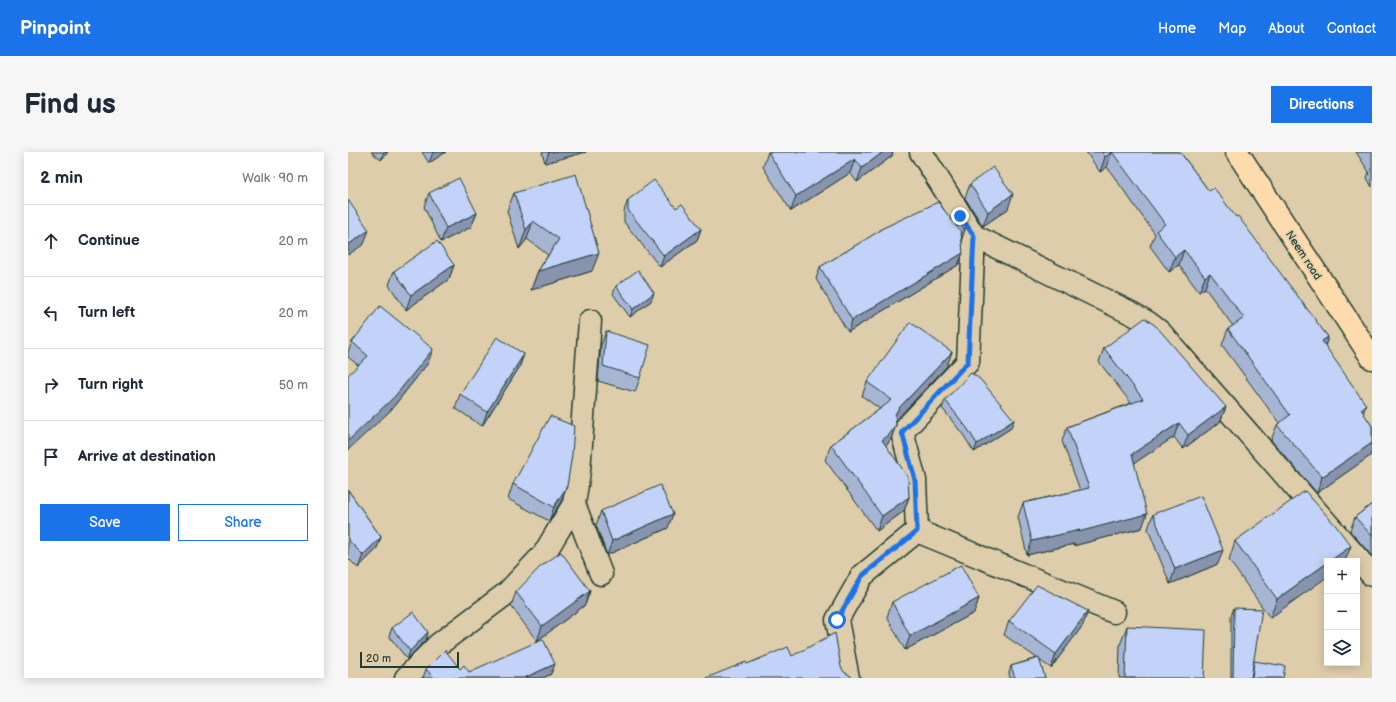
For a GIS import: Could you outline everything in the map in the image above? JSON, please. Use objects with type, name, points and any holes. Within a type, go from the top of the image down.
[{"type":"main road","name":"Neem road","points":[[1237,152],[1372,358]]},
{"type":"street","points":[[921,152],[974,236],[1133,314],[1160,332],[1372,575]]},
{"type":"street","points":[[917,531],[915,480],[902,432],[968,362],[974,236]]},
{"type":"street","points":[[406,678],[439,644],[507,593],[544,554],[574,504],[579,471],[590,321]]},
{"type":"street","points":[[574,504],[602,574]]},
{"type":"street","points":[[917,531],[1114,612]]},
{"type":"street","points":[[848,678],[837,620],[862,576],[917,531]]},
{"type":"building","points":[[768,152],[883,152],[862,168],[855,159],[796,196]]},
{"type":"building","points":[[1102,152],[1112,152],[1105,157]]},
{"type":"building","points":[[1112,152],[1180,152],[1209,191],[1214,188],[1236,217],[1238,216],[1328,337],[1322,341],[1366,405],[1361,409],[1372,426],[1372,443],[1322,477],[1277,425],[1290,415],[1228,329],[1244,318],[1210,273],[1205,277],[1184,250],[1175,257],[1156,231],[1165,224]]},
{"type":"building","points":[[993,167],[1013,194],[988,212],[970,184]]},
{"type":"building","points":[[576,174],[599,253],[538,271],[559,239],[533,221],[526,230],[514,193]]},
{"type":"building","points":[[459,178],[477,213],[446,228],[429,193]]},
{"type":"building","points":[[654,180],[676,208],[682,204],[701,229],[664,256],[628,210],[628,200]]},
{"type":"building","points":[[348,200],[369,230],[348,245]]},
{"type":"building","points":[[938,202],[961,232],[963,253],[852,320],[820,267],[881,229]]},
{"type":"building","points":[[957,210],[966,225],[963,229]]},
{"type":"building","points":[[437,241],[454,265],[411,295],[394,271]]},
{"type":"building","points":[[638,270],[654,293],[633,309],[616,286]]},
{"type":"building","points":[[380,306],[433,349],[395,396],[348,441],[348,375],[368,356],[352,342]]},
{"type":"building","points":[[1145,318],[1157,327],[1226,407],[1188,435],[1179,423],[1132,454],[1147,514],[1078,532],[1080,530],[1032,541],[1023,503],[1089,488],[1067,427],[1143,399],[1104,348]]},
{"type":"building","points":[[910,322],[952,352],[898,409],[895,415],[896,425],[889,435],[882,440],[908,477],[909,497],[882,516],[831,445],[892,400],[867,382]]},
{"type":"building","points":[[606,331],[650,345],[640,378],[603,366]]},
{"type":"building","points":[[497,337],[524,354],[487,412],[460,394]]},
{"type":"building","points":[[971,373],[980,379],[1014,420],[977,444],[967,428],[945,400]]},
{"type":"building","points":[[550,416],[574,426],[572,455],[567,486],[554,507],[513,484]]},
{"type":"building","points":[[660,485],[673,514],[612,541],[601,511]]},
{"type":"building","points":[[348,490],[381,537],[363,555],[348,540]]},
{"type":"building","points":[[1305,491],[1336,526],[1351,546],[1334,558],[1324,558],[1324,565],[1277,599],[1235,541]]},
{"type":"building","points":[[1201,496],[1223,550],[1175,569],[1153,514]]},
{"type":"building","points":[[1372,504],[1372,536],[1355,517]]},
{"type":"building","points":[[561,552],[590,591],[542,626],[516,592],[540,567]]},
{"type":"building","points":[[961,565],[979,598],[910,636],[892,602]]},
{"type":"building","points":[[1037,585],[1088,611],[1056,654],[1009,621]]},
{"type":"building","points":[[1234,608],[1262,609],[1251,678],[1233,678]]},
{"type":"building","points":[[413,612],[428,632],[410,651],[392,628]]},
{"type":"building","points":[[1127,626],[1206,630],[1204,678],[1125,678]]},
{"type":"building","points":[[835,633],[841,667],[844,672],[851,676],[851,678],[706,678],[746,662],[747,664],[788,647],[792,656]]},
{"type":"building","points":[[543,639],[555,664],[524,678],[434,678],[426,669],[445,650],[460,669],[464,665],[469,672]]},
{"type":"building","points":[[1039,658],[1045,678],[1015,678],[1011,666]]},
{"type":"building","points":[[1254,661],[1285,666],[1283,678],[1252,678]]},
{"type":"route","points":[[837,620],[862,576],[917,531],[915,480],[902,432],[968,362],[974,236],[960,216]]}]
